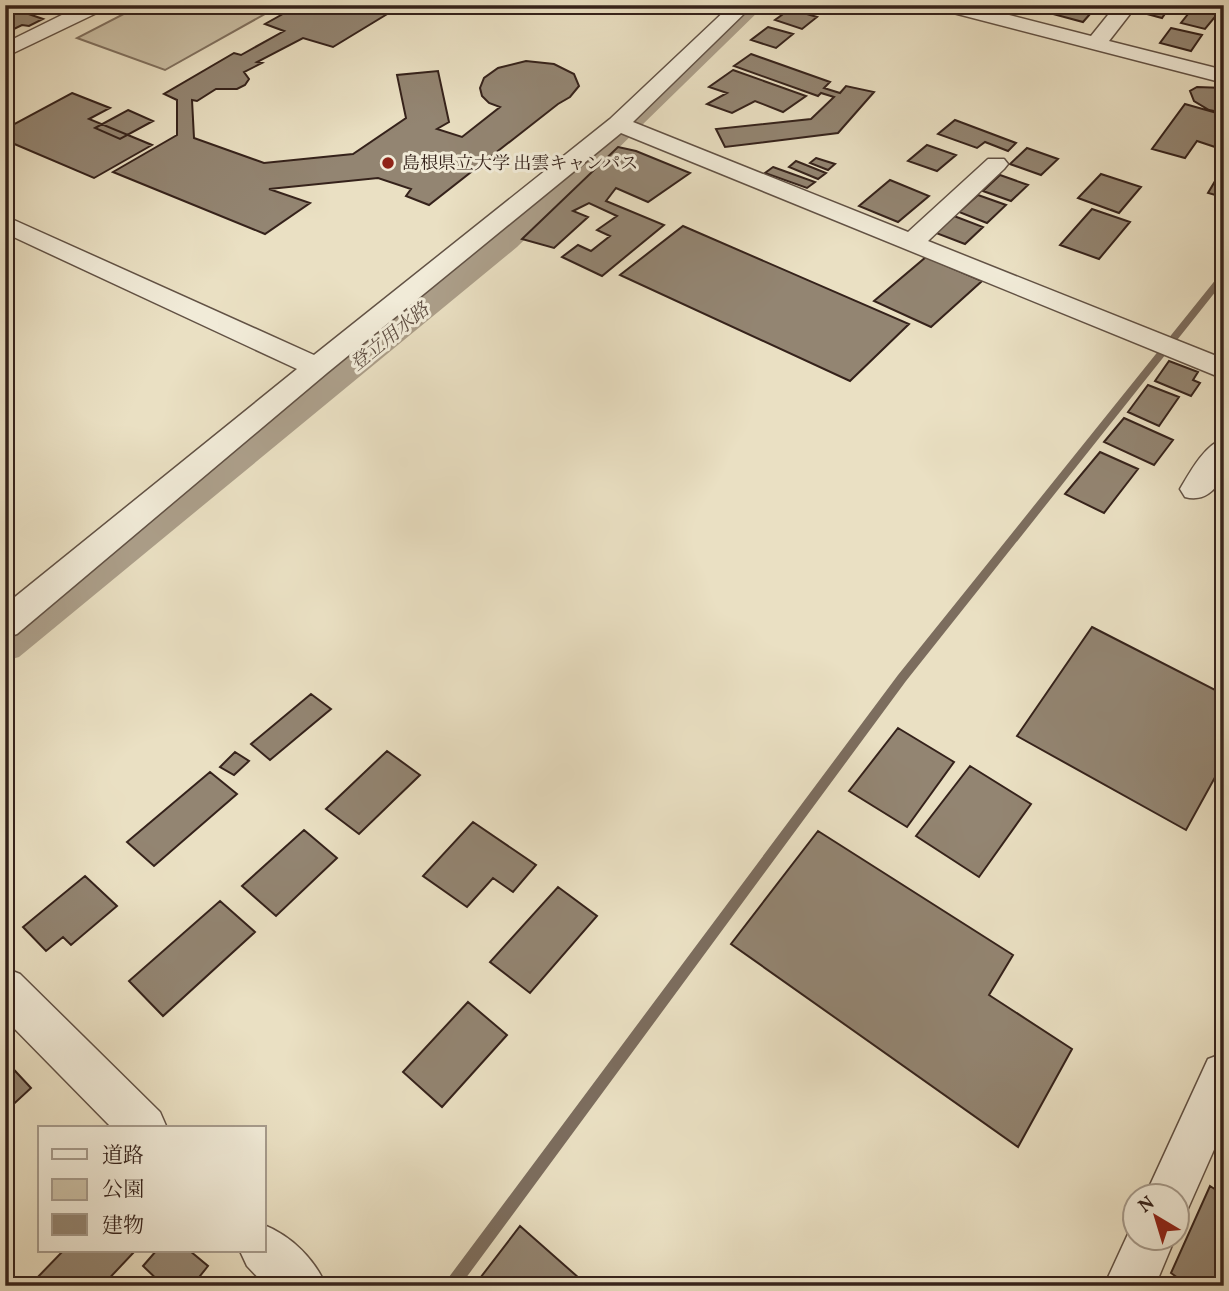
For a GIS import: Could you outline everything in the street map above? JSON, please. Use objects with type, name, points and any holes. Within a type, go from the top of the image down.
[{"type":"street","points":[[5,51],[98,5]]},
{"type":"street","points":[[5,625],[317,367],[618,124],[743,5]]},
{"type":"street","points":[[945,5],[1224,77]]},
{"type":"street","points":[[1096,44],[1127,5]]},
{"type":"street","points":[[618,124],[1224,370]]},
{"type":"street","points":[[911,243],[996,164]]},
{"type":"street","points":[[5,223],[317,367]]},
{"type":"street","points":[[1196,489],[1224,449]]},
{"type":"street","points":[[5,989],[142,1126]]},
{"type":"street","points":[[1179,1182],[1212,1138],[1224,1075]]},
{"type":"street","points":[[266,1251],[301,1286]]},
{"type":"street","points":[[1129,1286],[1145,1252]]},
{"type":"green space","points":[[141,5],[281,5],[165,70],[77,38]]},
{"type":"building","points":[[299,5],[402,5],[333,47],[303,38],[257,62],[262,63],[244,72],[249,79],[245,85],[237,89],[216,89],[197,101],[192,100],[194,138],[264,163],[353,154],[406,118],[397,75],[438,71],[449,122],[437,129],[462,137],[500,107],[489,103],[482,96],[480,88],[484,78],[498,68],[526,61],[554,64],[574,74],[579,86],[570,97],[429,205],[406,196],[411,189],[378,178],[269,189],[310,203],[265,234],[113,172],[177,135],[177,100],[164,94],[234,53],[241,55],[284,31],[265,24]]},
{"type":"building","points":[[1062,5],[1098,5],[1083,22],[1053,14]]},
{"type":"building","points":[[1136,5],[1171,5],[1162,18],[1132,10]]},
{"type":"building","points":[[1188,5],[1219,12],[1205,29],[1181,23],[1188,14],[1182,13]]},
{"type":"building","points":[[790,9],[817,17],[802,29],[775,20]]},
{"type":"building","points":[[17,10],[43,19],[10,31],[5,29],[5,15]]},
{"type":"building","points":[[768,27],[793,34],[776,48],[751,40]]},
{"type":"building","points":[[1171,28],[1202,35],[1191,51],[1160,43]]},
{"type":"building","points":[[751,54],[830,82],[824,88],[840,93],[846,86],[874,92],[838,133],[725,147],[716,129],[811,119],[834,97],[821,93],[818,96],[734,66]]},
{"type":"building","points":[[733,70],[806,96],[783,112],[755,101],[732,113],[707,104],[727,93],[709,87]]},
{"type":"building","points":[[1197,87],[1224,88],[1224,113],[1209,110],[1194,101],[1190,91]]},
{"type":"building","points":[[72,93],[110,108],[89,119],[152,145],[94,178],[5,140],[5,129]]},
{"type":"building","points":[[1185,104],[1224,115],[1224,134],[1215,147],[1197,141],[1185,158],[1152,149]]},
{"type":"building","points":[[128,110],[153,121],[120,139],[95,128]]},
{"type":"building","points":[[955,120],[1016,143],[1008,151],[985,142],[977,148],[938,134]]},
{"type":"building","points":[[927,145],[956,155],[937,171],[908,161]]},
{"type":"building","points":[[618,147],[636,151],[690,173],[648,202],[616,188],[606,201],[664,225],[602,276],[562,257],[578,245],[591,251],[610,236],[597,230],[617,216],[589,203],[573,211],[588,217],[554,248],[522,239]]},
{"type":"building","points":[[1027,148],[1058,159],[1041,175],[1010,164]]},
{"type":"building","points":[[816,158],[835,164],[828,170],[810,163]]},
{"type":"building","points":[[796,161],[826,173],[818,179],[789,167]]},
{"type":"building","points":[[1224,166],[1224,202],[1217,200],[1219,196],[1208,193]]},
{"type":"building","points":[[773,167],[815,182],[807,188],[765,173]]},
{"type":"building","points":[[1101,174],[1141,187],[1119,213],[1078,198]]},
{"type":"building","points":[[1000,175],[1028,185],[1011,201],[983,191]]},
{"type":"building","points":[[890,180],[929,196],[898,222],[859,206]]},
{"type":"building","points":[[978,195],[1006,205],[987,223],[959,212]]},
{"type":"building","points":[[1092,209],[1130,222],[1099,259],[1060,245]]},
{"type":"building","points":[[954,216],[983,227],[965,244],[936,233]]},
{"type":"building","points":[[683,226],[909,324],[850,381],[620,275]]},
{"type":"building","points":[[926,257],[982,281],[931,327],[874,301]]},
{"type":"building","points":[[1169,361],[1198,372],[1193,380],[1200,383],[1191,396],[1155,381]]},
{"type":"building","points":[[1148,385],[1179,397],[1159,426],[1128,412]]},
{"type":"building","points":[[1124,418],[1173,440],[1154,465],[1104,442]]},
{"type":"building","points":[[1100,452],[1138,469],[1104,513],[1065,494]]},
{"type":"building","points":[[1092,627],[1215,690],[1221,680],[1224,681],[1224,761],[1186,830],[1017,736]]},
{"type":"building","points":[[311,694],[331,709],[270,760],[251,744]]},
{"type":"building","points":[[898,728],[954,762],[907,827],[849,791]]},
{"type":"building","points":[[387,751],[420,775],[359,834],[326,809]]},
{"type":"building","points":[[235,752],[249,761],[234,775],[220,767]]},
{"type":"building","points":[[970,766],[1031,804],[979,877],[916,836]]},
{"type":"building","points":[[210,772],[237,794],[154,866],[127,842]]},
{"type":"building","points":[[473,822],[536,865],[513,892],[493,878],[467,907],[423,876]]},
{"type":"building","points":[[304,830],[337,858],[276,916],[242,886]]},
{"type":"building","points":[[818,831],[1013,955],[989,995],[1072,1049],[1018,1147],[731,944]]},
{"type":"building","points":[[85,876],[117,906],[71,945],[63,937],[46,951],[23,927]]},
{"type":"building","points":[[558,887],[597,916],[530,993],[490,962]]},
{"type":"building","points":[[220,901],[255,932],[163,1016],[129,981]]},
{"type":"building","points":[[468,1002],[507,1035],[442,1107],[403,1072]]},
{"type":"building","points":[[5,1060],[31,1088],[5,1112]]},
{"type":"building","points":[[1210,1186],[1224,1195],[1224,1286],[1189,1286],[1171,1273],[1180,1252],[1190,1252],[1190,1231]]},
{"type":"building","points":[[520,1226],[588,1286],[474,1286]]},
{"type":"building","points":[[62,1252],[134,1252],[102,1286],[37,1286],[33,1282]]},
{"type":"building","points":[[155,1252],[191,1252],[208,1266],[192,1286],[164,1286],[143,1266]]},
{"type":"waterway","name":"登立用水路","points":[[5,646],[507,241],[754,5]]},
{"type":"waterway","points":[[451,1286],[902,678],[1224,275]]},
{"type":"place","name":"島根県立大学 出雲キャンパス","points":[[388,163]]}]
